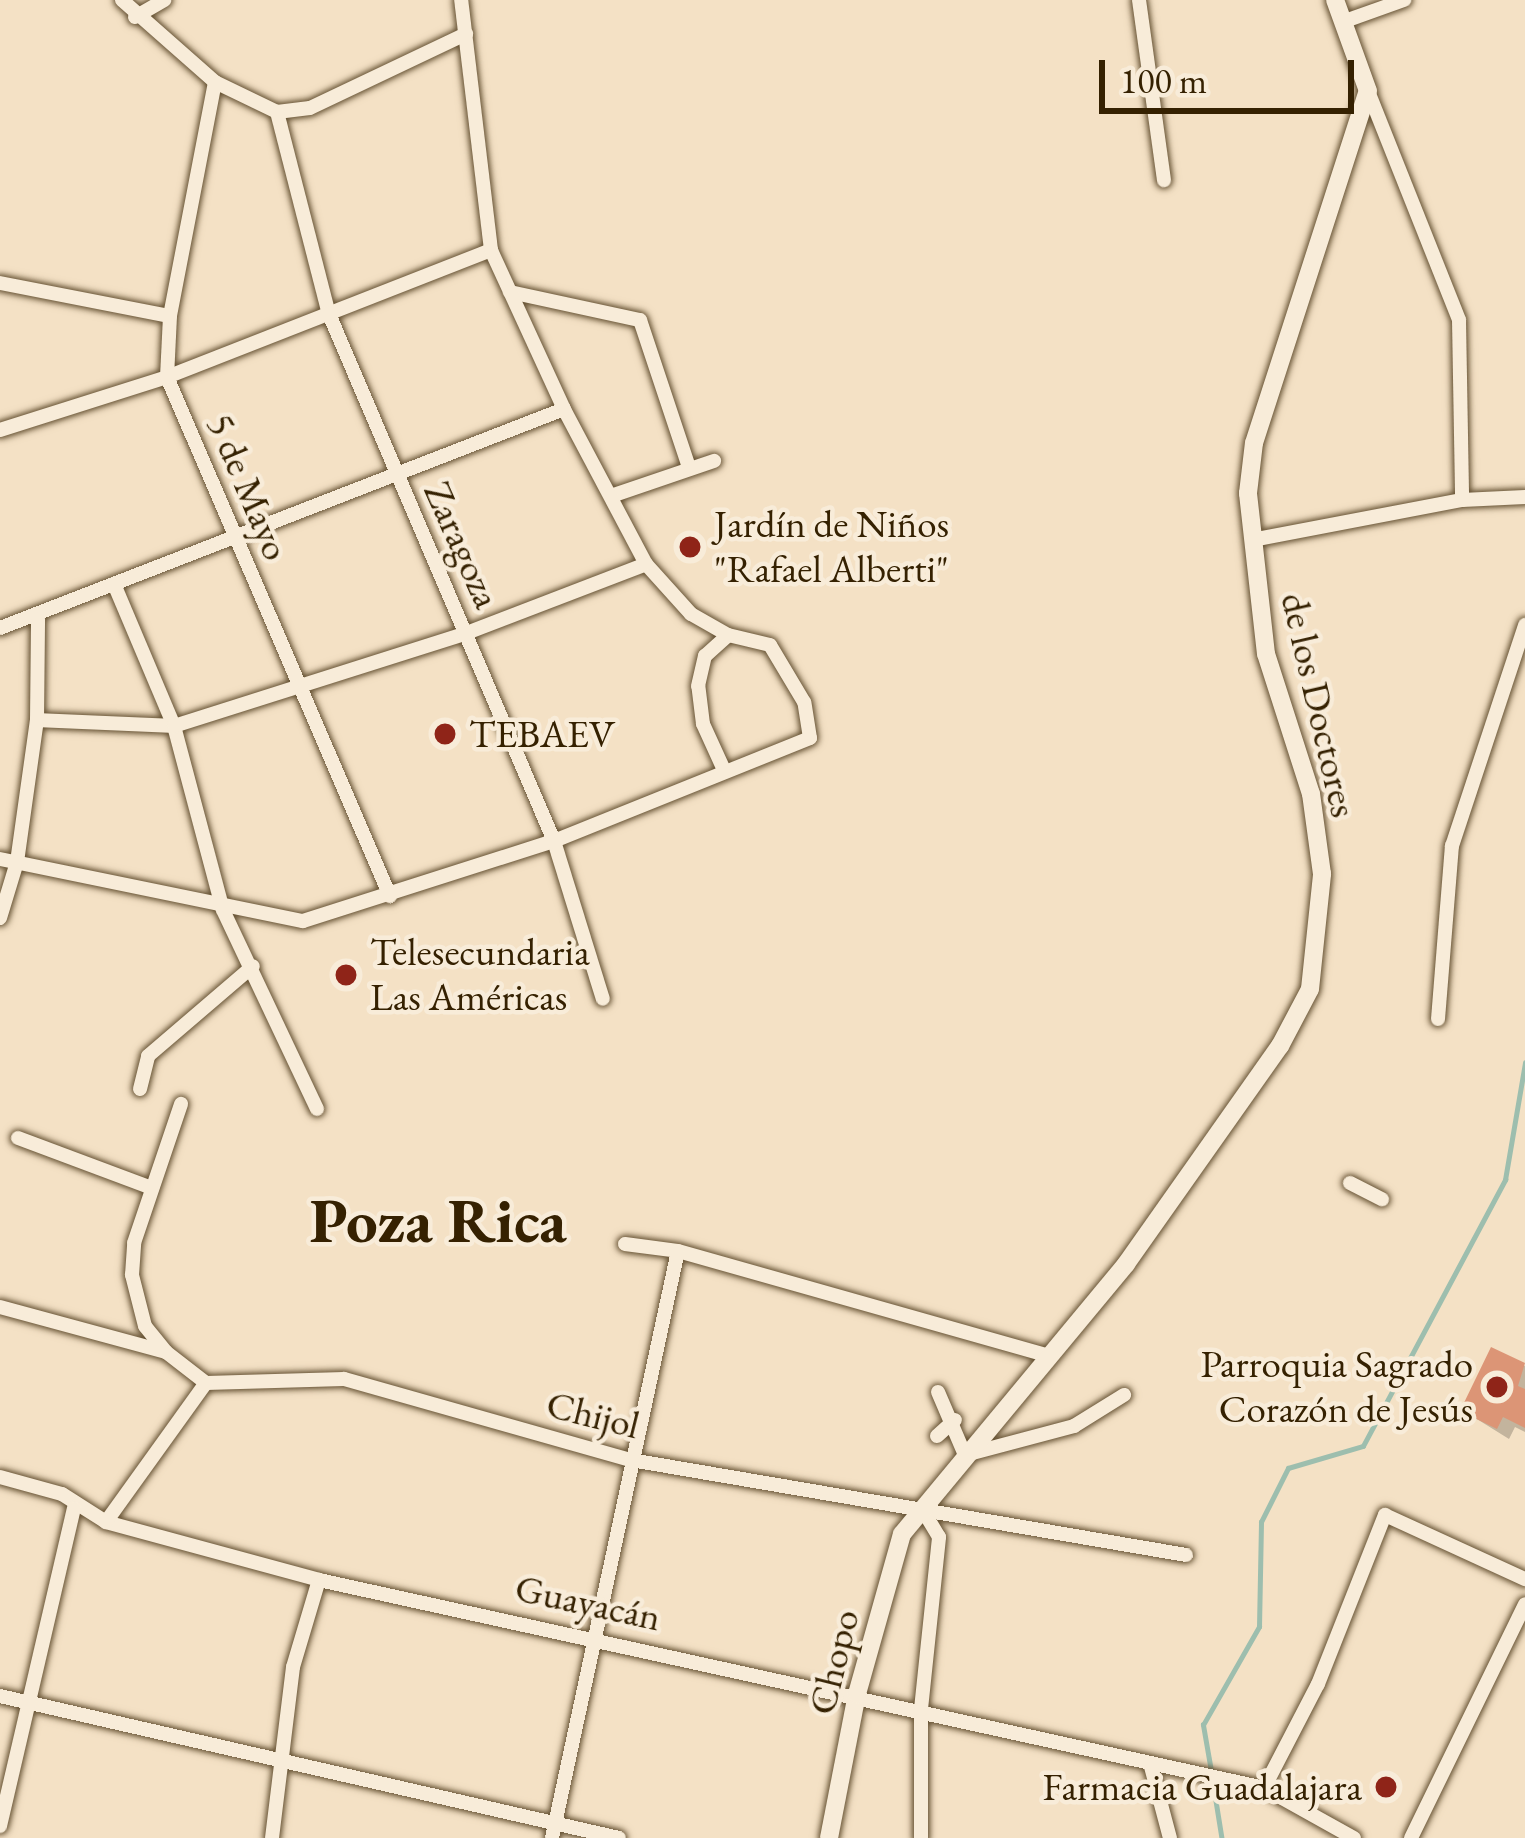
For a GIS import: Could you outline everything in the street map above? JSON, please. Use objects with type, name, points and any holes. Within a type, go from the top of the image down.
[{"type":"street","points":[[122,0],[135,17],[215,82],[277,112],[310,108],[466,34]]},
{"type":"street","points":[[135,17],[165,0]]},
{"type":"street","points":[[0,860],[223,910],[303,921],[554,841],[810,738],[804,702],[770,645],[728,635],[691,614],[646,564],[564,409],[491,250],[460,0]]},
{"type":"street","points":[[1139,0],[1164,180]]},
{"type":"street","points":[[1335,0],[1459,320],[1462,500]]},
{"type":"street","points":[[1346,21],[1404,0]]},
{"type":"street","name":"5 de Mayo","points":[[215,82],[170,316],[166,377],[232,541],[303,688],[390,896]]},
{"type":"street","name":"de los Doctores","points":[[924,1512],[965,1455],[1126,1264],[1280,1046],[1310,988],[1322,874],[1311,794],[1266,654],[1252,540],[1254,443],[1368,91]]},
{"type":"street","name":"Zaragoza","points":[[277,112],[328,314],[554,841],[603,999]]},
{"type":"street","points":[[0,430],[166,377],[491,250]]},
{"type":"street","points":[[0,283],[170,316]]},
{"type":"street","points":[[510,292],[640,320],[688,464]]},
{"type":"street","points":[[0,628],[38,619],[114,584],[564,409]]},
{"type":"street","points":[[611,496],[688,464],[714,461]]},
{"type":"street","points":[[1252,540],[1462,500],[1525,497]]},
{"type":"street","points":[[37,720],[174,726],[464,634],[646,564]]},
{"type":"street","points":[[114,584],[174,726],[223,910],[316,1109]]},
{"type":"street","points":[[0,918],[17,862],[37,720],[38,619]]},
{"type":"street","points":[[1438,1019],[1452,846],[1525,625]]},
{"type":"street","points":[[724,770],[703,724],[698,686],[705,656],[728,635]]},
{"type":"street","points":[[140,1089],[148,1056],[253,966]]},
{"type":"street","points":[[106,1522],[206,1383],[166,1352],[145,1326],[132,1275],[152,1188],[181,1104]]},
{"type":"street","points":[[18,1138],[152,1188]]},
{"type":"street","points":[[1350,1183],[1382,1199]]},
{"type":"street","points":[[625,1244],[679,1251],[1049,1356]]},
{"type":"street","points":[[553,1832],[679,1251]]},
{"type":"street","points":[[0,1307],[166,1352]]},
{"type":"street","name":"Chijol","points":[[206,1383],[344,1379],[631,1460],[1186,1555]]},
{"type":"street","points":[[938,1392],[955,1420],[965,1455],[1074,1426],[1124,1395]]},
{"type":"street","points":[[937,1436],[955,1420]]},
{"type":"street","name":"Guayacán","points":[[0,1477],[62,1494],[74,1509],[106,1522],[319,1580],[857,1694],[1264,1788],[1354,1838]]},
{"type":"street","points":[[0,1826],[74,1509]]},
{"type":"street","points":[[921,1838],[921,1709],[938,1538],[924,1512]]},
{"type":"street","name":"Chopo","points":[[829,1838],[857,1694],[902,1534],[924,1512]]},
{"type":"street","points":[[1264,1788],[1318,1684],[1385,1515],[1525,1579]]},
{"type":"street","points":[[272,1838],[293,1667],[319,1580]]},
{"type":"street","points":[[1411,1838],[1525,1604]]},
{"type":"street","points":[[0,1696],[553,1832],[619,1838]]},
{"type":"street","points":[[1150,1763],[1169,1838]]},
{"type":"building","name":"Parroquia Sagrado Corazón de Jesús","points":[[1491,1347],[1525,1363],[1518,1386],[1525,1389],[1525,1428],[1503,1417],[1497,1429],[1460,1411]]},
{"type":"waterway","points":[[1211,1771],[1203,1725],[1259,1627],[1261,1522],[1288,1468],[1363,1446],[1505,1180],[1525,1063]]},
{"type":"waterway","points":[[1213,1782],[1222,1838]]},
{"type":"place","name":"Jardín de Niños \"Rafael Alberti\"","points":[[690,547]]},
{"type":"place","name":"TEBAEV","points":[[445,734]]},
{"type":"place","name":"Telesecundaria Las Américas","points":[[346,975]]},
{"type":"place","name":"Parroquia Sagrado Corazón de Jesús","points":[[1497,1387]]},
{"type":"place","name":"Farmacia Guadalajara","points":[[1386,1787]]},
{"type":"district","name":"Poza Rica","points":[[438,1220]]}]
